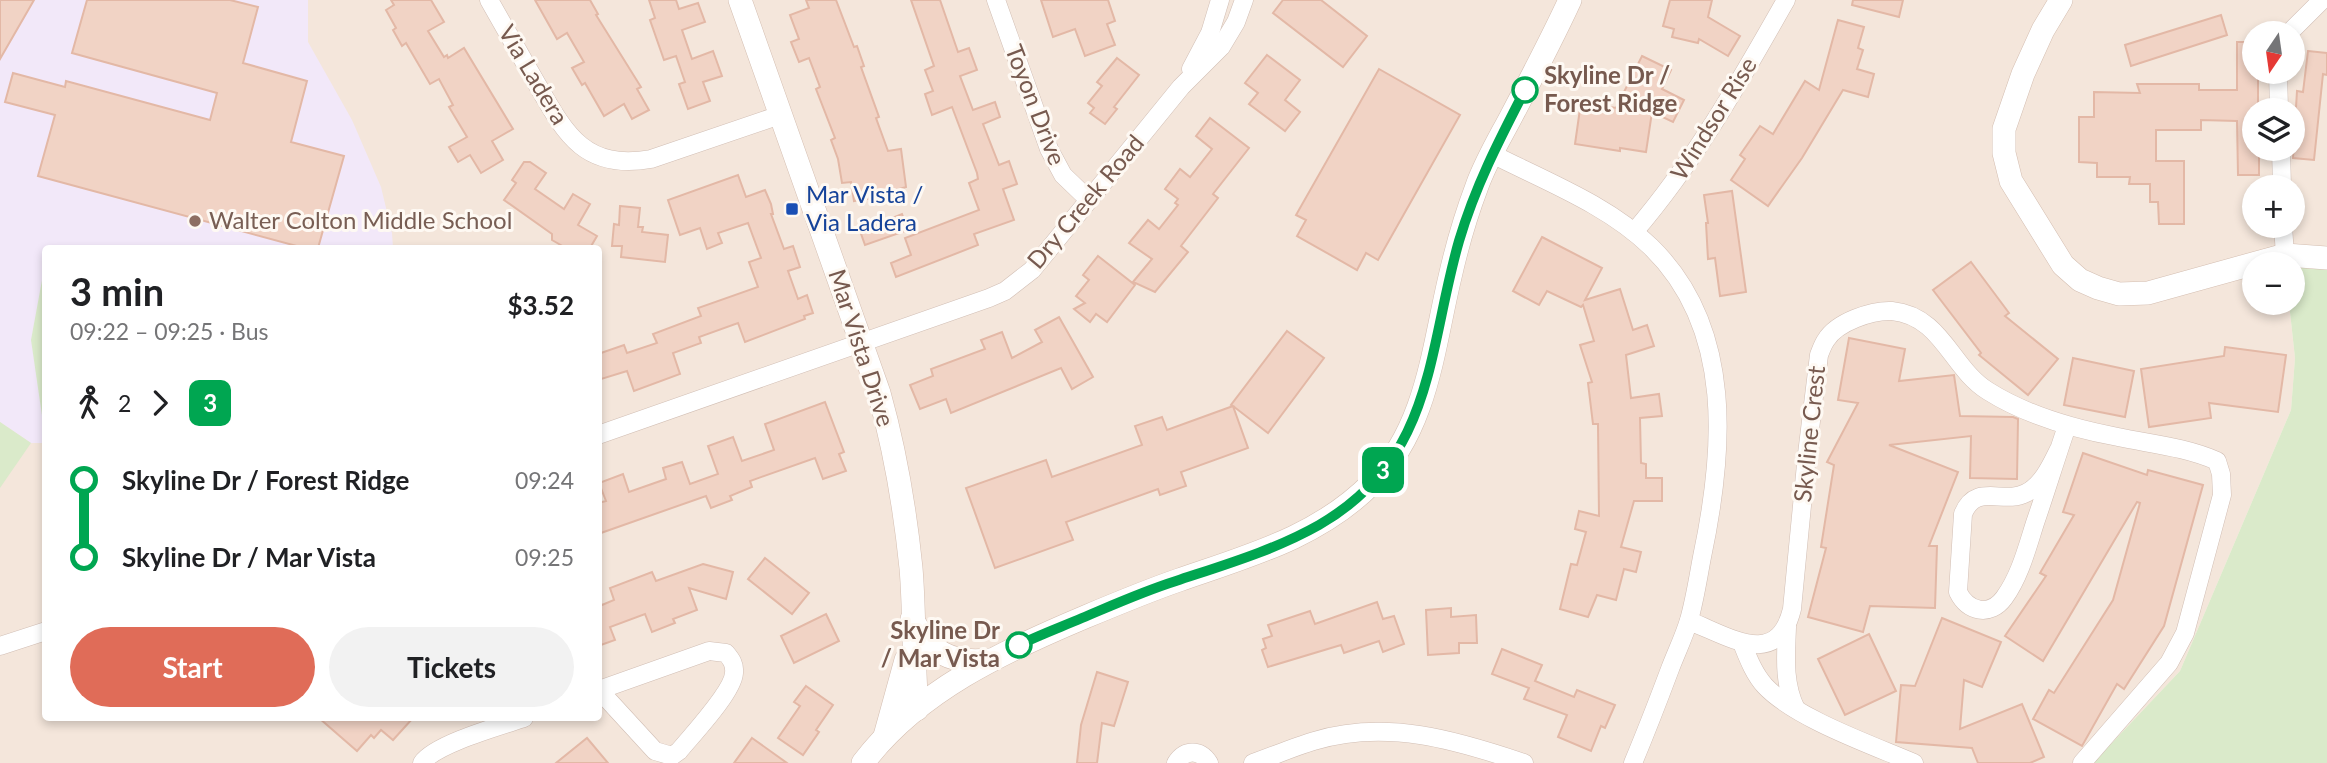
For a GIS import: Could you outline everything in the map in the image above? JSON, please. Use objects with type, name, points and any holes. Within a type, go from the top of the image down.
[{"type":"street","name":"Via Ladera","points":[[489,0],[561,126],[584,148],[614,162],[631,163],[651,159],[780,115]]},
{"type":"street","name":"Mar Vista Drive","points":[[740,0],[879,393],[898,472],[911,571],[917,709]]},
{"type":"street","name":"Toyon Drive","points":[[996,0],[1049,149],[1063,175],[1089,200]]},
{"type":"street","points":[[1181,87],[1210,33],[1220,0]]},
{"type":"street","name":"Dry Creek Road","points":[[602,434],[989,298],[1005,290],[1032,270],[1181,87],[1225,40],[1236,22],[1244,0]]},
{"type":"street","points":[[863,763],[885,736],[917,709],[991,660],[1025,642],[1153,589],[1297,537],[1349,505],[1374,482],[1394,458],[1424,392],[1458,245],[1479,182],[1570,0]]},
{"type":"street","name":"Windsor Rise","points":[[1634,232],[1669,190],[1721,114],[1786,0]]},
{"type":"street","points":[[2061,0],[2043,30],[2024,74],[2004,129],[2004,153],[2011,181],[2063,265],[2080,280],[2119,294],[2148,293],[2242,267]]},
{"type":"street","points":[[2301,21],[2322,0]]},
{"type":"street","points":[[1492,154],[1605,212],[1634,232],[1653,249],[1670,270],[1693,305],[1709,348],[1719,415],[1713,503],[1689,621],[1633,763]]},
{"type":"street","points":[[2305,256],[2327,258]]},
{"type":"street","name":"Skyline Crest","points":[[1796,709],[1789,696],[1787,684],[1787,627],[1819,355],[1825,340],[1853,320],[1891,311],[1907,314],[1923,321],[1938,335],[1975,382],[1988,391],[2067,426],[2202,454],[2217,461],[2222,495],[2179,648],[2082,763]]},
{"type":"street","points":[[2059,449],[2044,478],[2024,494],[1975,498],[1967,505],[1963,514],[1958,592],[1964,603],[1974,609],[1985,611],[1994,608],[2012,586],[2026,552],[2067,426]]},
{"type":"street","points":[[912,619],[927,642],[948,657],[968,662],[991,660]]},
{"type":"street","points":[[885,736],[904,676],[912,619]]},
{"type":"street","points":[[1689,621],[1754,646],[1778,637],[1787,627]]},
{"type":"street","points":[[0,646],[42,632]]},
{"type":"street","points":[[1742,643],[1756,675],[1778,698],[1796,709],[1914,763]]},
{"type":"street","points":[[602,690],[709,652],[726,653],[733,662],[731,686],[679,751],[672,756],[655,751],[602,694]]},
{"type":"street","points":[[422,763],[426,757],[456,742],[516,721]]},
{"type":"street","points":[[1253,763],[1315,740],[1371,732],[1439,736],[1524,763]]},
{"type":"street","points":[[1176,763],[1180,757],[1191,752],[1203,755],[1209,763]]},
{"type":"shaded area","points":[[0,0],[2327,0],[2327,258],[2305,260],[2305,252],[2242,252],[2242,315],[2290,315],[2295,358],[2291,410],[2180,671],[2093,763],[0,763]]},
{"type":"shaded area","name":"Walter Colton Middle School","points":[[0,0],[308,0],[308,42],[352,120],[381,187],[393,245],[42,245],[42,443],[31,443],[0,422]]},
{"type":"green space","points":[[2327,258],[2327,763],[2093,763],[2180,671],[2291,410],[2295,358],[2290,315],[2305,315],[2305,262]]},
{"type":"green space","points":[[42,280],[42,415],[31,340]]},
{"type":"green space","points":[[0,422],[31,443],[0,488]]},
{"type":"building","points":[[0,0],[34,0],[0,59]]},
{"type":"building","points":[[87,0],[230,0],[258,7],[243,63],[307,81],[291,142],[344,156],[319,245],[293,245],[38,176],[55,115],[5,102],[13,73],[65,87],[66,81],[210,120],[217,93],[72,53]]},
{"type":"building","points":[[391,0],[431,0],[444,22],[428,31],[444,57],[447,55],[448,58],[464,48],[513,129],[492,141],[503,160],[481,173],[470,155],[458,162],[449,147],[467,137],[449,107],[453,105],[439,79],[430,84],[406,43],[402,46],[393,30],[396,28],[386,10],[394,5]]},
{"type":"building","points":[[535,0],[590,0],[598,14],[596,15],[641,87],[637,89],[649,110],[632,119],[624,104],[604,116],[585,83],[582,85],[572,68],[584,62],[567,33],[557,39]]},
{"type":"building","points":[[649,0],[676,0],[679,9],[698,3],[705,22],[682,30],[692,59],[713,51],[722,76],[703,82],[710,101],[688,109],[679,84],[685,82],[676,56],[664,60],[650,20],[655,18]]},
{"type":"building","points":[[806,0],[836,0],[854,47],[857,46],[864,66],[861,67],[879,117],[876,118],[888,151],[901,149],[906,187],[893,191],[894,195],[854,201],[851,182],[842,183],[831,140],[835,138],[816,89],[820,87],[809,58],[799,62],[791,42],[799,39],[790,15],[809,8]]},
{"type":"building","points":[[911,0],[940,0],[958,52],[969,48],[977,70],[960,76],[973,110],[995,102],[1000,117],[983,124],[999,165],[1009,161],[1017,184],[1003,189],[1014,220],[974,234],[978,245],[896,277],[891,263],[911,255],[905,238],[979,210],[969,183],[978,179],[977,173],[952,107],[932,115],[925,94],[933,91],[925,70],[934,66]]},
{"type":"building","points":[[1041,0],[1108,0],[1115,21],[1107,24],[1115,45],[1085,56],[1075,29],[1053,37]]},
{"type":"building","points":[[1283,0],[1321,0],[1367,36],[1343,67],[1273,13]]},
{"type":"building","points":[[1670,0],[1712,0],[1708,17],[1740,36],[1728,56],[1699,39],[1698,43],[1672,37],[1674,29],[1663,26]]},
{"type":"building","points":[[1853,0],[1903,0],[1899,17],[1852,5]]},
{"type":"building","points":[[2221,15],[2227,35],[2131,66],[2125,45]]},
{"type":"building","points":[[1838,20],[1864,27],[1858,48],[1863,50],[1857,69],[1874,74],[1868,97],[1843,90],[1802,158],[1768,206],[1731,180],[1745,159],[1740,155],[1760,126],[1773,134],[1805,81],[1819,90]]},
{"type":"building","points":[[2237,42],[2242,42],[2242,84],[2258,84],[2258,98],[2242,98],[2242,161],[2259,161],[2259,175],[2238,175],[2237,121],[2201,120],[2201,130],[2156,130],[2156,161],[2184,161],[2184,224],[2159,224],[2158,202],[2150,202],[2150,184],[2129,184],[2130,177],[2097,177],[2097,163],[2079,162],[2079,117],[2094,117],[2094,92],[2140,93],[2137,84],[2199,84],[2199,90],[2237,90]]},
{"type":"building","points":[[2308,51],[2327,53],[2327,75],[2323,74],[2314,160],[2305,159],[2305,98],[2297,98],[2297,91],[2303,92]]},
{"type":"building","points":[[1267,55],[1300,80],[1285,100],[1300,112],[1285,131],[1249,104],[1258,93],[1245,83]]},
{"type":"building","points":[[1642,56],[1671,70],[1662,89],[1684,100],[1673,122],[1652,112],[1646,152],[1575,144],[1581,102],[1616,108]]},
{"type":"building","points":[[1117,58],[1139,75],[1114,107],[1117,109],[1105,124],[1090,113],[1094,108],[1088,103],[1102,86],[1097,82]]},
{"type":"building","points":[[1379,69],[1460,115],[1378,260],[1366,253],[1357,270],[1297,236],[1306,220],[1296,215]]},
{"type":"building","points":[[1210,118],[1249,148],[1213,194],[1218,198],[1181,246],[1188,252],[1155,292],[1133,282],[1152,259],[1129,243],[1148,220],[1159,229],[1178,205],[1175,203],[1178,199],[1165,189],[1180,169],[1190,177],[1212,149],[1196,136]]},
{"type":"building","points":[[524,162],[530,162],[546,173],[535,189],[564,209],[573,194],[590,204],[578,225],[597,236],[592,245],[561,245],[552,240],[552,234],[504,200],[516,183],[512,180]]},
{"type":"building","points":[[738,175],[746,197],[765,190],[784,249],[793,246],[800,267],[788,271],[798,299],[807,295],[813,313],[804,316],[805,319],[745,342],[738,323],[699,337],[701,343],[673,353],[680,374],[634,391],[627,371],[602,379],[602,353],[624,345],[627,353],[657,343],[653,334],[701,316],[698,308],[758,287],[749,262],[761,258],[748,223],[718,233],[722,243],[707,249],[700,228],[680,235],[668,200]]},
{"type":"building","points":[[1732,191],[1746,292],[1720,296],[1715,258],[1708,259],[1708,223],[1704,195]]},
{"type":"building","points":[[620,206],[640,208],[638,227],[643,227],[642,232],[668,235],[665,262],[621,257],[622,246],[612,246],[614,224],[619,225]]},
{"type":"building","points":[[902,214],[908,230],[865,245],[860,231]]},
{"type":"building","points":[[1542,237],[1602,268],[1585,300],[1620,289],[1633,330],[1647,325],[1654,346],[1626,355],[1631,398],[1659,394],[1662,416],[1640,418],[1641,463],[1646,464],[1646,478],[1662,478],[1662,501],[1634,501],[1621,547],[1641,552],[1636,572],[1624,569],[1616,600],[1597,595],[1588,617],[1560,609],[1571,564],[1577,565],[1586,532],[1575,529],[1579,511],[1599,516],[1598,424],[1593,424],[1588,383],[1592,382],[1580,345],[1594,341],[1583,305],[1581,307],[1547,291],[1539,305],[1513,291]]},
{"type":"building","points":[[1098,256],[1135,285],[1107,322],[1096,314],[1090,322],[1074,309],[1085,303],[1076,296],[1089,280],[1083,275]]},
{"type":"building","points":[[1971,262],[2009,313],[2005,316],[2058,359],[2028,395],[1979,355],[1981,353],[1933,290]]},
{"type":"building","points":[[1059,317],[1093,377],[1072,389],[1061,368],[951,413],[946,399],[920,409],[910,385],[933,376],[931,369],[985,349],[981,340],[1002,332],[1012,358],[1042,342],[1035,330]]},
{"type":"building","points":[[1287,331],[1324,358],[1268,433],[1231,405]]},
{"type":"building","points":[[1849,338],[1905,349],[1899,381],[1954,375],[1960,416],[2018,419],[2017,479],[1970,478],[1971,436],[1889,445],[1958,472],[1929,546],[1937,546],[1935,608],[1870,606],[1863,632],[1808,617],[1826,548],[1821,547],[1834,465],[1827,462],[1858,403],[1838,400]]},
{"type":"building","points":[[2225,347],[2286,355],[2278,412],[2209,403],[2211,418],[2149,427],[2141,369],[2224,356]]},
{"type":"building","points":[[2073,358],[2134,371],[2125,417],[2064,405]]},
{"type":"building","points":[[825,402],[844,452],[839,454],[846,471],[823,479],[815,458],[750,481],[752,487],[730,496],[732,500],[711,508],[706,496],[602,533],[602,502],[606,501],[602,482],[623,474],[629,492],[666,479],[663,468],[682,462],[690,484],[718,474],[708,446],[733,437],[742,461],[774,450],[765,424]]},
{"type":"building","points":[[1233,406],[1248,448],[1181,472],[1186,486],[1160,495],[1158,489],[1066,522],[1073,540],[995,568],[966,488],[1046,460],[1052,477],[1142,445],[1135,426],[1162,417],[1167,430]]},
{"type":"building","points":[[2083,453],[2147,475],[2148,470],[2203,485],[2164,626],[2124,689],[2117,684],[2082,746],[2033,719],[2049,690],[2054,693],[2113,600],[2140,503],[2137,502],[2043,661],[2005,636],[2046,576],[2040,573],[2074,515],[2063,512]]},
{"type":"building","points":[[765,558],[809,593],[792,614],[748,579]]},
{"type":"building","points":[[703,564],[733,572],[726,599],[689,588],[697,610],[673,619],[675,623],[652,632],[645,614],[610,627],[615,640],[602,645],[602,605],[614,600],[610,588],[652,572],[656,581]]},
{"type":"building","points":[[1377,602],[1383,619],[1394,616],[1404,644],[1383,652],[1379,641],[1344,653],[1341,645],[1268,667],[1262,650],[1266,648],[1263,639],[1272,636],[1268,625],[1310,611],[1315,624]]},
{"type":"building","points":[[1451,608],[1451,617],[1476,615],[1477,643],[1459,643],[1459,653],[1428,655],[1426,610]]},
{"type":"building","points":[[826,614],[839,641],[794,663],[781,636]]},
{"type":"building","points":[[1942,618],[2001,642],[1982,687],[1964,680],[1960,729],[2022,704],[2044,757],[2030,763],[1978,763],[1972,748],[1896,742],[1901,685],[1915,686]]},
{"type":"building","points":[[1869,634],[1896,691],[1845,715],[1818,659]]},
{"type":"building","points":[[1502,649],[1542,665],[1535,681],[1574,697],[1577,690],[1615,705],[1605,728],[1601,726],[1591,751],[1558,737],[1567,715],[1524,699],[1529,688],[1492,674]]},
{"type":"building","points":[[1097,672],[1128,682],[1114,726],[1102,723],[1097,763],[1077,763],[1081,725]]},
{"type":"building","points":[[806,686],[833,705],[803,755],[778,738],[800,706],[794,702]]},
{"type":"building","points":[[322,721],[410,721],[393,740],[381,730],[374,738],[371,735],[357,751]]},
{"type":"building","points":[[587,738],[608,763],[556,763]]},
{"type":"building","points":[[752,738],[787,763],[734,763]]},
{"type":"bus line","name":"3","points":[[1019,645],[1153,589],[1297,537],[1349,505],[1374,482],[1394,458],[1424,392],[1468,213],[1479,182],[1525,90]]},
{"type":"place","name":"Skyline Dr / Forest Ridge","points":[[1525,90]]},
{"type":"place","name":"Mar Vista / Via Ladera","points":[[792,209]]},
{"type":"place","name":"Walter Colton Middle School","points":[[195,221]]},
{"type":"place","name":"Skyline Dr / Mar Vista","points":[[1019,645]]}]
